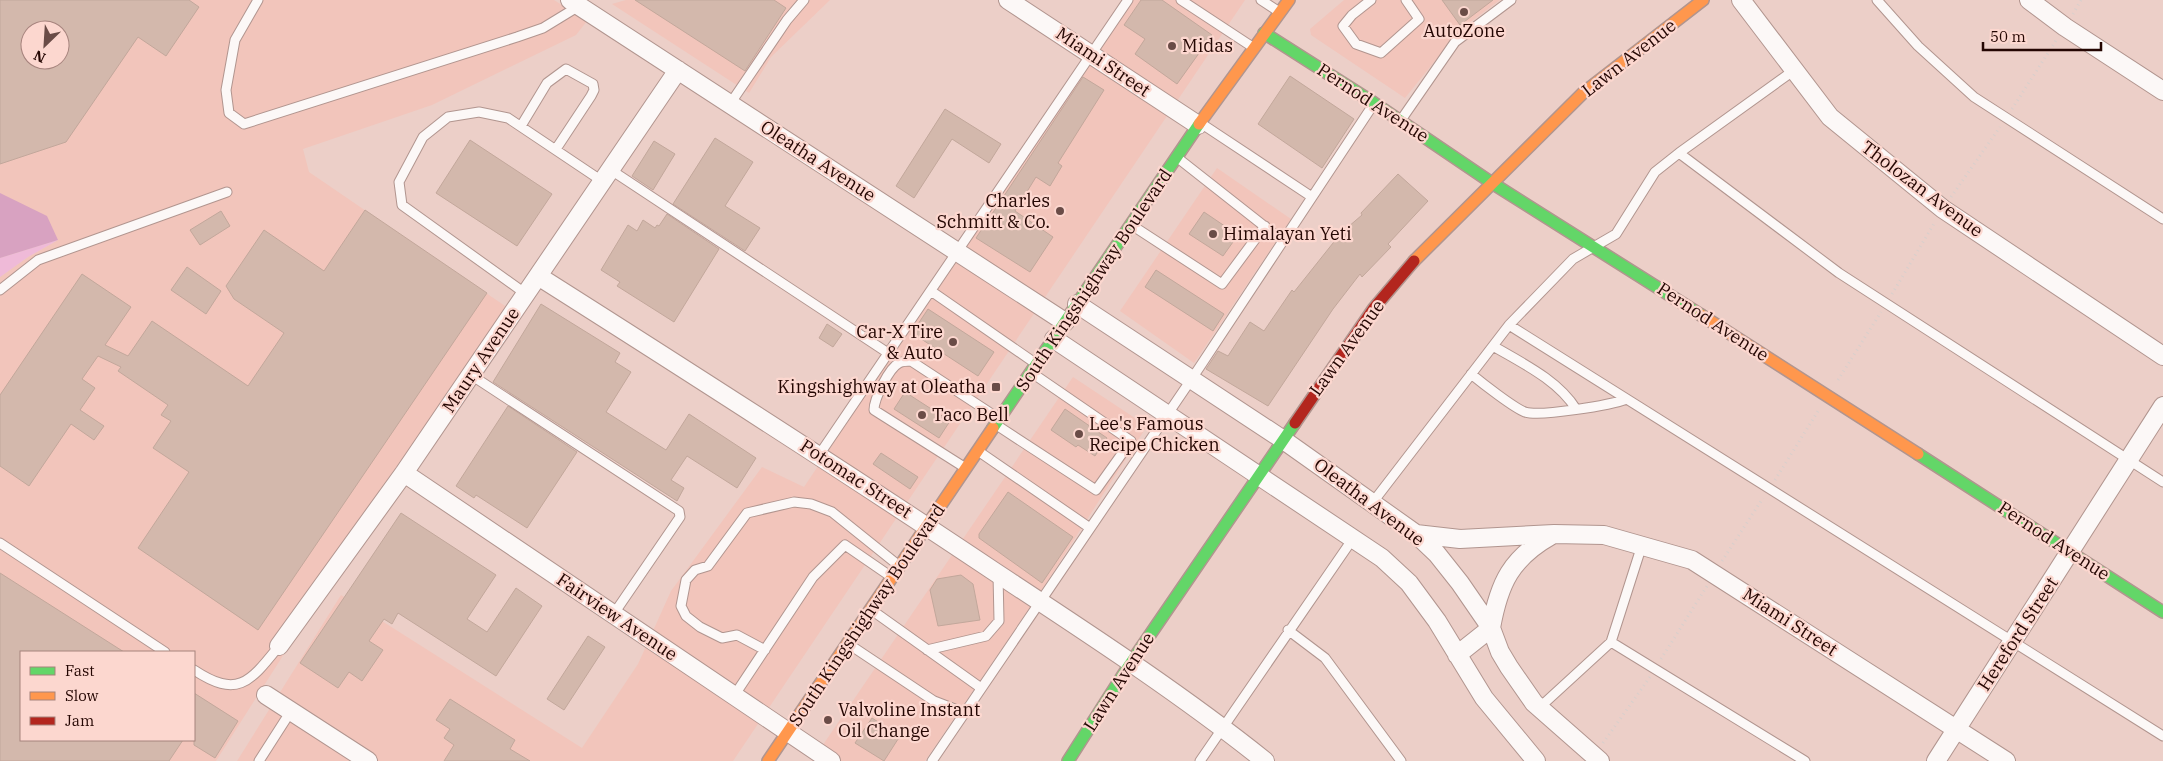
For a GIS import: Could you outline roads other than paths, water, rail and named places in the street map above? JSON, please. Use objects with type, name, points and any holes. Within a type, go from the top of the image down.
[{"type":"street","name":"Miami Street","points":[[1008,0],[1199,124]]},
{"type":"street","name":"South Kingshighway Boulevard","points":[[768,761],[1176,157],[1289,0]]},
{"type":"street","name":"Lawn Avenue","points":[[1068,761],[1130,664],[1282,439],[1374,308],[1408,267],[1583,94],[1702,0]]},
{"type":"street","name":"Tholozan Avenue","points":[[1741,0],[1793,71],[1830,117],[1943,209],[2163,356]]},
{"type":"street","points":[[2029,0],[2065,27],[2163,91]]},
{"type":"street","name":"Oleatha Avenue","points":[[574,3],[1065,322]]},
{"type":"street","name":"Pernod Avenue","points":[[1264,33],[1374,103],[1492,183],[1596,247],[2163,612]]},
{"type":"street","name":"Maury Avenue","points":[[279,646],[404,473],[678,70]]},
{"type":"street","name":"Potomac Street","points":[[538,276],[819,455],[1040,601],[1222,727],[1265,761]]},
{"type":"street","name":"Oleatha Avenue","points":[[1077,304],[1282,439],[1416,534],[1437,554],[1460,583],[1491,628],[1500,652],[1509,667],[1539,708],[1600,761]]},
{"type":"street","name":"Oleatha Avenue","points":[[1054,339],[1354,537],[1382,558],[1409,583],[1437,620],[1484,698],[1536,761]]},
{"type":"street","name":"Hereford Street","points":[[1936,761],[2163,406]]},
{"type":"street","name":"Fairview Avenue","points":[[404,473],[831,761]]},
{"type":"street","name":"Miami Street","points":[[1416,534],[1460,539],[1554,534],[1604,534],[1692,560],[2006,761]]},
{"type":"street","points":[[1457,655],[1491,628],[1496,601],[1502,584],[1520,557],[1535,545],[1554,534]]},
{"type":"street","points":[[266,696],[368,761]]},
{"type":"lane","points":[[258,0],[235,40],[226,90],[229,112],[244,124],[321,102],[542,28],[574,3]]},
{"type":"lane","points":[[730,104],[787,20],[804,0]]},
{"type":"lane","points":[[819,455],[1128,0]]},
{"type":"lane","points":[[1181,0],[1253,48]]},
{"type":"lane","points":[[1261,0],[1280,12]]},
{"type":"lane","points":[[1370,0],[1352,15],[1343,26],[1356,44],[1381,53],[1420,18],[1406,0]]},
{"type":"lane","points":[[1400,121],[1455,42],[1511,0]]},
{"type":"lane","points":[[1877,0],[1918,46],[1974,97],[2163,219]]},
{"type":"lane","points":[[521,126],[548,83],[566,69],[593,84],[594,90],[591,96],[556,149]]},
{"type":"lane","points":[[1373,502],[1509,325],[1573,259],[1616,234],[1655,172],[1793,71]]},
{"type":"lane","points":[[932,761],[1167,415],[1374,103]]},
{"type":"lane","points":[[526,294],[402,205],[399,182],[423,137],[448,116],[480,112],[508,118],[556,149],[606,176],[888,353]]},
{"type":"lane","points":[[1199,124],[1312,197]]},
{"type":"lane","points":[[1679,153],[1839,273],[2163,482]]},
{"type":"lane","points":[[1176,157],[1283,241]]},
{"type":"lane","points":[[0,290],[38,260],[227,192]]},
{"type":"lane","points":[[1131,225],[1222,284],[1265,226]]},
{"type":"lane","points":[[930,291],[1034,368],[1086,410],[1131,441],[1096,490],[911,361],[898,363],[893,368],[874,404],[874,410],[966,469]]},
{"type":"lane","points":[[1509,325],[2163,736]]},
{"type":"lane","points":[[1493,346],[1540,374],[1570,400],[1576,409]]},
{"type":"lane","points":[[471,374],[679,511],[680,517],[613,615]]},
{"type":"lane","points":[[1471,374],[1525,412],[1576,409],[1614,404],[1627,399]]},
{"type":"lane","points":[[978,452],[1090,528]]},
{"type":"lane","points":[[764,650],[737,635],[722,638],[700,627],[686,616],[680,606],[686,580],[695,570],[708,566],[747,513],[794,502],[811,504],[832,512],[900,566]]},
{"type":"lane","points":[[1200,761],[1288,630],[1354,537]]},
{"type":"lane","points":[[0,543],[164,651]]},
{"type":"lane","points":[[734,696],[813,577],[845,545],[892,578]]},
{"type":"lane","points":[[1539,708],[1611,642],[1642,545]]},
{"type":"lane","points":[[927,650],[986,636],[999,621],[998,573]]},
{"type":"lane","points":[[871,609],[981,688]]},
{"type":"lane","points":[[1288,630],[1325,658],[1400,761]]},
{"type":"lane","points":[[1611,642],[1805,761]]},
{"type":"lane","points":[[848,644],[934,701],[965,713]]},
{"type":"lane","points":[[195,671],[216,683],[230,686],[241,684],[252,676],[279,646]]},
{"type":"lane","points":[[259,761],[291,711]]},
{"type":"place","name":"AutoZone","points":[[1464,12]]},
{"type":"place","name":"Midas","points":[[1172,46]]},
{"type":"place","name":"Charles Schmitt & Co.","points":[[1060,211]]},
{"type":"place","name":"Himalayan Yeti","points":[[1213,234]]},
{"type":"place","name":"Car-X Tire & Auto","points":[[953,342]]},
{"type":"place","name":"Kingshighway at Oleatha","points":[[996,387]]},
{"type":"place","name":"Taco Bell","points":[[922,415]]},
{"type":"place","name":"Lee's Famous Recipe Chicken","points":[[1079,434]]},
{"type":"place","name":"Valvoline Instant Oil Change","points":[[828,720]]}]
